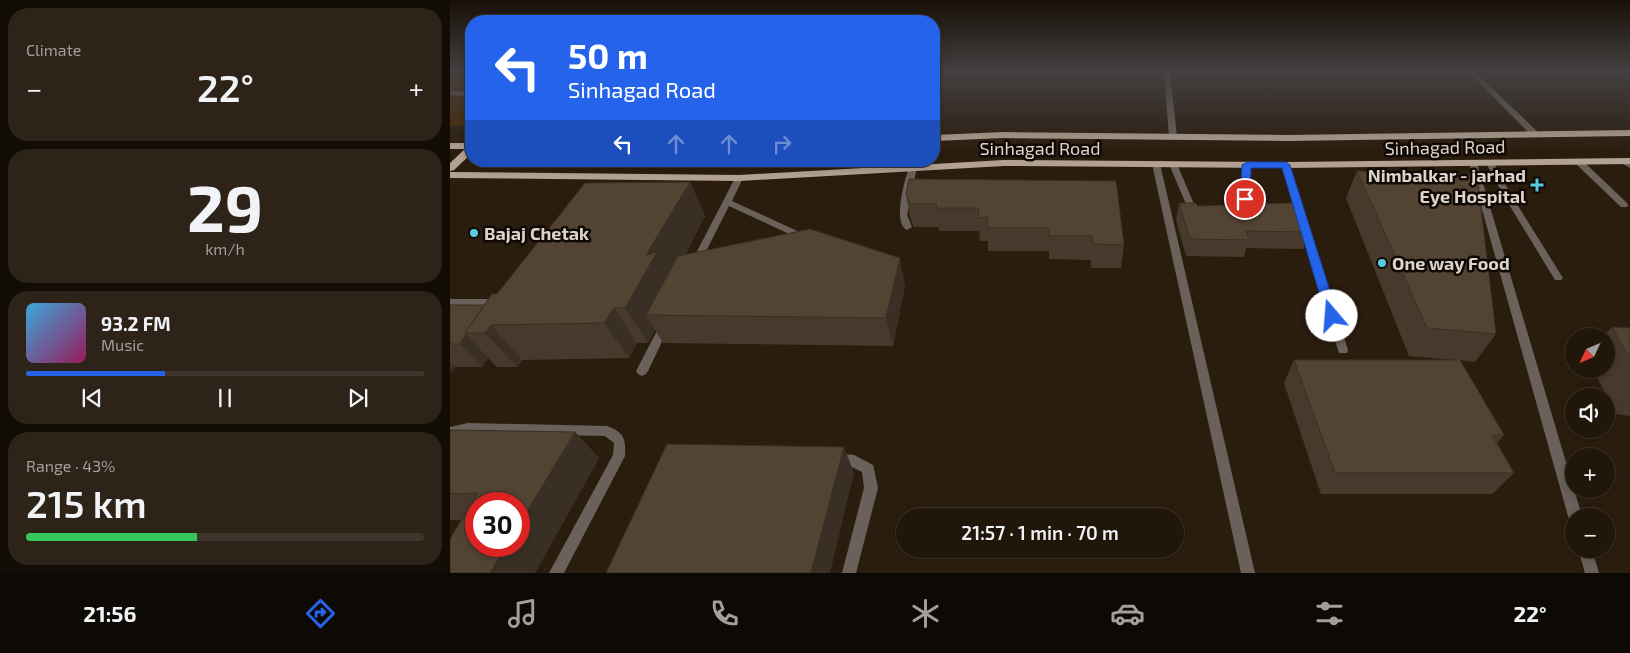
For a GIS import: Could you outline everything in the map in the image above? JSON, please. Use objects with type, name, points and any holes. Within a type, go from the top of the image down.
[{"type":"main road","name":"Sinhagad Road","points":[[940,138],[1004,135],[1287,138],[1630,133]]},
{"type":"main road","points":[[450,146],[465,147]]},
{"type":"main road","points":[[450,168],[465,154]]},
{"type":"main road","name":"Sinhagad Road","points":[[940,166],[1004,163],[1286,165],[1628,163]]},
{"type":"main road","name":"Sinhagad Road","points":[[450,175],[739,178],[913,167]]},
{"type":"street","points":[[1169,99],[1172,137]]},
{"type":"street","points":[[1499,99],[1535,134]]},
{"type":"street","points":[[1579,162],[1624,205]]},
{"type":"street","points":[[1474,163],[1573,508]]},
{"type":"street","points":[[1490,163],[1558,278]]},
{"type":"street","points":[[1156,164],[1248,573]]},
{"type":"street","points":[[1173,164],[1196,218],[1206,218]]},
{"type":"street","points":[[1234,216],[1244,216],[1247,165]]},
{"type":"street","points":[[1286,165],[1343,350]]},
{"type":"street","points":[[907,227],[904,215],[913,167]]},
{"type":"street","points":[[620,190],[630,177]]},
{"type":"street","points":[[691,273],[739,178]]},
{"type":"street","points":[[726,202],[808,240]]},
{"type":"street","points":[[450,302],[510,304]]},
{"type":"street","points":[[642,371],[669,318]]},
{"type":"street","points":[[450,432],[468,428],[607,431],[620,441],[619,456],[556,573]]},
{"type":"street","points":[[822,459],[850,459],[868,470],[871,488],[849,573]]},
{"type":"street","points":[[1587,558],[1592,573]]},
{"type":"shaded area","points":[[450,99],[465,99],[465,126],[450,126]]},
{"type":"building","points":[[1357,171],[1477,174],[1496,334],[1427,328]]},
{"type":"building","points":[[909,179],[1116,181],[1124,245],[1093,244],[1092,236],[1049,236],[1049,228],[987,228],[988,217],[978,218],[979,208],[936,208],[937,204],[910,204],[906,194]]},
{"type":"building","points":[[690,182],[646,255],[657,252],[625,308],[614,308],[604,323],[491,325],[485,333],[465,333],[492,294],[497,294],[585,183]]},
{"type":"building","points":[[1179,203],[1195,203],[1198,206],[1292,203],[1309,232],[1246,231],[1249,240],[1190,239]]},
{"type":"building","points":[[810,229],[900,258],[886,318],[646,315],[678,256]]},
{"type":"building","points":[[450,305],[484,305],[465,333],[460,344],[450,344]]},
{"type":"building","points":[[1612,327],[1630,328],[1630,359],[1615,332],[1615,328]]},
{"type":"building","points":[[1294,360],[1460,360],[1504,435],[1492,435],[1514,473],[1335,473]]},
{"type":"building","points":[[450,430],[575,432],[530,507],[530,492],[465,492],[450,494]]},
{"type":"building","points":[[667,444],[844,447],[811,573],[606,573]]},
{"type":"building","points":[[465,514],[465,557],[499,557],[490,573],[450,573],[450,539]]},
{"type":"place","name":"Nimbalkar - jarhad Eye Hospital","points":[[1537,185]]},
{"type":"place","name":"Bajaj Chetak","points":[[474,233]]},
{"type":"place","name":"One way Food","points":[[1382,263]]},
{"type":"route","points":[[1245,199],[1247,165],[1286,165],[1310,249],[1332,316]]}]
